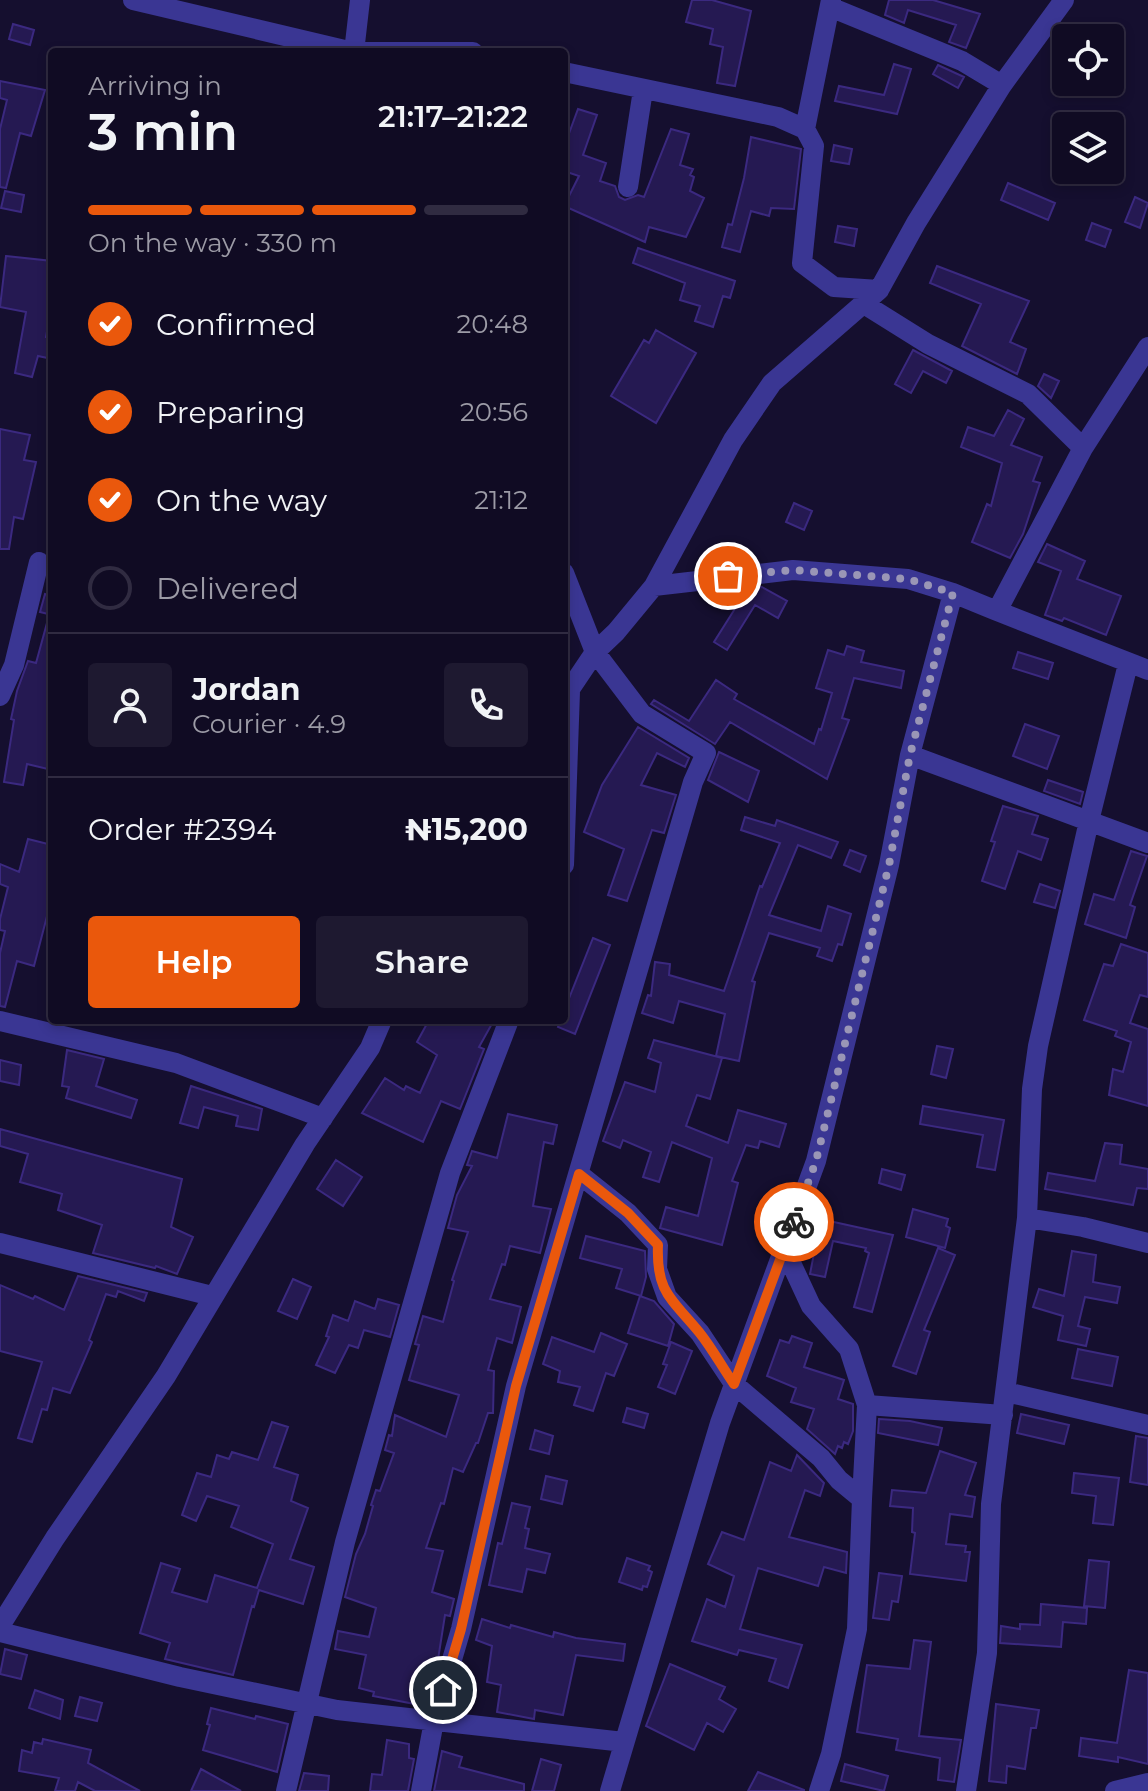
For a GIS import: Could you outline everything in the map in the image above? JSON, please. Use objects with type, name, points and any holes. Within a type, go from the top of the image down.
[{"type":"street","points":[[133,0],[336,48]]},
{"type":"street","points":[[354,48],[360,0]]},
{"type":"street","points":[[568,692],[595,652],[654,586],[733,440],[772,383],[872,297],[1002,85],[1064,0]]},
{"type":"street","points":[[805,129],[831,4],[962,61],[1002,85]]},
{"type":"street","points":[[568,73],[778,117],[805,129],[814,146],[802,263],[834,287],[872,297],[928,344],[1028,394],[1083,448]]},
{"type":"street","points":[[628,187],[643,90]]},
{"type":"street","points":[[997,611],[1083,448],[1148,347]]},
{"type":"street","points":[[0,696],[14,665],[39,562]]},
{"type":"street","points":[[654,586],[793,570],[908,579],[953,593],[1138,667],[1089,821],[1038,1046],[1032,1089],[1027,1218],[991,1504],[987,1653],[966,1791]]},
{"type":"street","points":[[421,1791],[434,1721],[461,1629],[516,1386],[693,782],[706,753],[642,714],[595,652],[568,583]]},
{"type":"street","points":[[610,1791],[720,1423],[816,1161],[889,865],[910,755],[953,593]]},
{"type":"street","points":[[910,755],[1148,843]]},
{"type":"street","points":[[0,1021],[176,1063],[323,1118]]},
{"type":"street","points":[[0,1626],[55,1538],[166,1376],[212,1296],[370,1048],[380,1024]]},
{"type":"street","points":[[286,1791],[345,1542],[450,1173],[507,1024]]},
{"type":"street","points":[[579,1174],[628,1213],[658,1245],[657,1269],[667,1297],[700,1333],[734,1384],[821,1458],[839,1480],[862,1499]]},
{"type":"street","points":[[1027,1218],[1083,1227],[1148,1243]]},
{"type":"street","points":[[0,1243],[212,1296]]},
{"type":"street","points":[[784,1248],[811,1306],[849,1349],[867,1405],[857,1629],[831,1754],[819,1791]]},
{"type":"street","points":[[1006,1392],[1148,1425]]},
{"type":"street","points":[[867,1405],[1003,1415]]},
{"type":"street","points":[[0,1632],[180,1677],[337,1710],[624,1742]]},
{"type":"street","points":[[1115,1791],[1148,1783]]},
{"type":"building","points":[[692,0],[712,0],[751,11],[735,86],[717,83],[723,47],[710,44],[713,29],[686,22]]},
{"type":"building","points":[[889,0],[933,0],[980,14],[966,48],[949,42],[956,25],[908,10],[904,23],[885,15]]},
{"type":"building","points":[[13,24],[34,30],[30,45],[9,39]]},
{"type":"building","points":[[894,64],[911,69],[897,114],[835,101],[839,86],[884,95]]},
{"type":"building","points":[[938,65],[964,77],[958,88],[933,74]]},
{"type":"building","points":[[0,81],[45,90],[31,136],[20,133],[6,188],[0,187],[0,129],[7,100],[0,98]]},
{"type":"building","points":[[578,109],[597,115],[583,155],[606,163],[600,181],[615,186],[619,197],[625,200],[638,195],[644,197],[671,129],[689,134],[680,165],[693,169],[690,191],[704,198],[686,237],[649,227],[645,242],[568,208],[568,198],[579,176],[568,172],[568,136]]},
{"type":"building","points":[[751,137],[801,149],[794,209],[771,208],[769,216],[751,211],[740,252],[722,247],[728,224],[732,225]]},
{"type":"building","points":[[834,145],[852,149],[849,164],[831,161]]},
{"type":"building","points":[[1008,183],[1055,203],[1048,220],[1001,200]]},
{"type":"building","points":[[5,191],[24,195],[21,212],[1,208]]},
{"type":"building","points":[[1135,197],[1148,203],[1140,228],[1125,222]]},
{"type":"building","points":[[1092,223],[1111,230],[1105,247],[1086,240]]},
{"type":"building","points":[[838,226],[857,229],[854,246],[835,242]]},
{"type":"building","points":[[638,248],[735,281],[730,298],[723,296],[713,327],[695,321],[700,306],[680,300],[685,283],[633,263]]},
{"type":"building","points":[[6,256],[48,261],[48,358],[38,356],[32,377],[15,373],[26,312],[0,307]]},
{"type":"building","points":[[937,266],[1029,301],[1010,342],[1026,349],[1017,374],[962,346],[981,304],[930,283]]},
{"type":"building","points":[[656,330],[696,353],[656,423],[611,396],[644,340],[649,343]]},
{"type":"building","points":[[913,350],[952,371],[946,383],[923,371],[911,393],[895,384]]},
{"type":"building","points":[[1044,374],[1059,381],[1051,398],[1038,386]]},
{"type":"building","points":[[1008,410],[1024,419],[1011,445],[1042,457],[1033,481],[1040,483],[1023,534],[1010,558],[972,542],[987,504],[991,506],[1002,463],[961,447],[968,427],[994,436]]},
{"type":"building","points":[[0,429],[30,435],[24,460],[36,462],[23,519],[14,517],[9,549],[0,549]]},
{"type":"building","points":[[794,503],[812,511],[804,530],[786,522]]},
{"type":"building","points":[[1047,544],[1085,561],[1077,579],[1121,596],[1106,635],[1064,618],[1062,621],[1045,615],[1061,571],[1038,562]]},
{"type":"building","points":[[762,587],[787,601],[778,618],[755,605],[727,650],[714,642],[743,596],[739,594],[742,589]]},
{"type":"building","points":[[45,594],[48,595],[48,614],[40,612]]},
{"type":"building","points":[[48,623],[48,769],[27,764],[23,785],[4,782],[17,691],[28,661],[36,663]]},
{"type":"building","points":[[847,646],[864,651],[861,662],[904,671],[901,688],[854,678],[842,718],[849,720],[827,779],[730,722],[715,744],[651,704],[654,700],[689,721],[716,680],[737,694],[734,699],[814,744],[832,693],[816,688],[828,650],[844,655]]},
{"type":"building","points":[[1018,652],[1053,663],[1048,679],[1013,668]]},
{"type":"building","points":[[1025,724],[1059,736],[1047,769],[1013,756]]},
{"type":"building","points":[[638,727],[689,758],[685,767],[657,753],[641,785],[676,795],[664,833],[652,830],[627,901],[608,895],[624,849],[584,832],[602,785]]},
{"type":"building","points":[[719,752],[759,771],[748,802],[708,780]]},
{"type":"building","points":[[1048,780],[1083,792],[1080,804],[1044,791]]},
{"type":"building","points":[[1003,806],[1038,816],[1032,834],[1048,839],[1041,860],[1018,851],[1005,889],[982,881]]},
{"type":"building","points":[[745,817],[775,826],[777,820],[838,842],[831,858],[798,845],[769,915],[821,931],[828,906],[851,914],[842,945],[838,944],[832,961],[817,956],[820,948],[769,933],[752,981],[755,982],[739,1061],[716,1056],[725,1014],[679,1001],[673,1023],[642,1013],[648,995],[651,996],[655,962],[670,964],[669,975],[724,991],[760,886],[780,843],[741,830]]},
{"type":"building","points":[[28,839],[48,844],[48,912],[34,966],[17,961],[5,1007],[0,1006],[0,953],[5,931],[0,930],[0,919],[8,887],[0,884],[0,864],[19,872]]},
{"type":"building","points":[[850,850],[866,856],[860,872],[844,865]]},
{"type":"building","points":[[1131,851],[1147,856],[1130,905],[1135,907],[1126,938],[1085,924],[1094,894],[1114,900]]},
{"type":"building","points":[[1040,884],[1060,891],[1055,908],[1034,902]]},
{"type":"building","points":[[593,938],[610,945],[575,1034],[558,1027],[559,1024],[568,1024],[568,1001]]},
{"type":"building","points":[[1121,944],[1148,953],[1148,997],[1140,995],[1130,1023],[1148,1029],[1148,1106],[1109,1095],[1113,1069],[1123,1072],[1131,1042],[1115,1036],[1117,1031],[1084,1020],[1104,964],[1113,966]]},
{"type":"building","points":[[427,1024],[492,1024],[479,1047],[484,1049],[460,1109],[441,1101],[423,1142],[362,1113],[385,1078],[404,1090],[406,1086],[420,1093],[437,1055],[417,1042]]},
{"type":"building","points":[[654,1040],[722,1058],[710,1099],[697,1095],[686,1126],[728,1143],[738,1110],[786,1124],[779,1147],[760,1141],[758,1148],[746,1145],[732,1181],[738,1183],[722,1245],[660,1228],[666,1207],[698,1216],[712,1158],[672,1142],[659,1182],[643,1177],[651,1152],[623,1140],[620,1148],[603,1141],[625,1082],[655,1092],[661,1063],[648,1058]]},
{"type":"building","points":[[937,1046],[953,1049],[946,1078],[931,1074]]},
{"type":"building","points":[[67,1050],[104,1059],[96,1086],[137,1100],[131,1118],[66,1098],[69,1087],[62,1086]]},
{"type":"building","points":[[0,1060],[21,1065],[19,1085],[0,1081]]},
{"type":"building","points":[[191,1086],[262,1109],[258,1130],[236,1126],[238,1116],[204,1107],[198,1128],[180,1123]]},
{"type":"building","points":[[923,1106],[1004,1120],[995,1170],[977,1167],[983,1135],[920,1124]]},
{"type":"building","points":[[508,1114],[557,1125],[553,1144],[544,1142],[533,1206],[551,1209],[540,1253],[510,1246],[505,1265],[502,1264],[490,1299],[521,1307],[512,1343],[497,1338],[488,1370],[494,1371],[493,1413],[488,1413],[478,1443],[463,1472],[453,1468],[444,1504],[441,1503],[426,1548],[443,1551],[432,1592],[454,1599],[450,1616],[445,1615],[437,1666],[425,1706],[373,1696],[374,1692],[359,1688],[366,1655],[335,1649],[338,1631],[369,1637],[376,1608],[345,1597],[376,1490],[380,1491],[394,1453],[385,1450],[389,1435],[392,1436],[395,1415],[446,1437],[459,1395],[409,1380],[419,1345],[415,1344],[423,1316],[443,1322],[452,1280],[468,1232],[448,1228],[457,1195],[472,1166],[467,1165],[472,1151],[497,1158]]},
{"type":"building","points":[[0,1129],[182,1179],[171,1227],[193,1237],[177,1274],[156,1266],[93,1253],[102,1225],[58,1210],[62,1194],[20,1182],[28,1154],[0,1146]]},
{"type":"building","points":[[1105,1143],[1122,1145],[1120,1164],[1148,1169],[1148,1189],[1137,1188],[1133,1205],[1045,1189],[1048,1173],[1095,1181]]},
{"type":"building","points":[[336,1160],[362,1177],[343,1206],[317,1189]]},
{"type":"building","points":[[882,1169],[905,1175],[901,1190],[879,1183]]},
{"type":"building","points":[[913,1209],[948,1219],[946,1226],[950,1228],[945,1248],[906,1237]]},
{"type":"building","points":[[811,1217],[893,1235],[872,1312],[854,1307],[869,1253],[865,1251],[866,1248],[833,1241],[825,1277],[810,1274],[817,1238],[807,1236]]},
{"type":"building","points":[[586,1236],[645,1251],[646,1277],[641,1296],[616,1288],[622,1269],[580,1258]]},
{"type":"building","points":[[938,1248],[955,1255],[924,1330],[930,1332],[916,1374],[893,1366]]},
{"type":"building","points":[[1072,1251],[1096,1255],[1093,1282],[1120,1287],[1117,1303],[1085,1297],[1078,1326],[1090,1329],[1086,1346],[1058,1340],[1063,1316],[1033,1307],[1039,1289],[1064,1296]]},
{"type":"building","points":[[78,1276],[147,1293],[144,1301],[118,1291],[116,1297],[106,1294],[89,1340],[92,1342],[70,1393],[53,1388],[47,1410],[42,1409],[32,1442],[18,1438],[42,1362],[0,1351],[0,1285],[33,1299],[35,1296],[64,1310]]},
{"type":"building","points":[[293,1279],[311,1287],[297,1319],[278,1311]]},
{"type":"building","points":[[640,1296],[654,1301],[674,1324],[668,1346],[628,1333]]},
{"type":"building","points":[[378,1299],[399,1305],[390,1337],[364,1330],[358,1348],[349,1345],[335,1373],[316,1365],[329,1337],[326,1336],[333,1315],[348,1321],[355,1301],[375,1309]]},
{"type":"building","points":[[601,1333],[627,1344],[614,1376],[606,1373],[593,1411],[574,1405],[580,1387],[558,1382],[560,1371],[543,1364],[552,1337],[594,1352]]},
{"type":"building","points":[[792,1336],[812,1343],[804,1367],[844,1380],[838,1399],[853,1404],[853,1431],[848,1444],[844,1442],[842,1448],[838,1446],[835,1454],[807,1429],[814,1409],[791,1402],[796,1388],[767,1376],[780,1340],[789,1343]]},
{"type":"building","points":[[671,1342],[692,1351],[675,1394],[658,1387],[667,1365],[663,1364]]},
{"type":"building","points":[[1078,1349],[1118,1357],[1112,1386],[1072,1378]]},
{"type":"building","points":[[627,1408],[648,1414],[644,1428],[623,1422]]},
{"type":"building","points":[[1021,1414],[1069,1425],[1064,1444],[1017,1433]]},
{"type":"building","points":[[879,1419],[910,1421],[942,1428],[938,1445],[878,1433]]},
{"type":"building","points":[[272,1422],[288,1427],[274,1467],[298,1475],[291,1501],[308,1508],[290,1559],[314,1567],[303,1604],[259,1590],[233,1675],[165,1659],[170,1643],[140,1633],[161,1563],[180,1569],[172,1592],[207,1602],[215,1575],[257,1588],[273,1544],[231,1527],[239,1506],[207,1496],[196,1521],[182,1515],[197,1473],[211,1477],[217,1455],[229,1459],[232,1452],[258,1460]]},
{"type":"building","points":[[535,1430],[553,1436],[549,1454],[530,1449]]},
{"type":"building","points":[[1136,1436],[1148,1438],[1148,1485],[1130,1482]]},
{"type":"building","points":[[940,1451],[976,1463],[965,1495],[975,1497],[972,1517],[950,1514],[946,1544],[966,1546],[965,1552],[970,1552],[966,1581],[910,1574],[915,1533],[912,1532],[913,1508],[890,1506],[892,1490],[926,1493]]},
{"type":"building","points":[[797,1455],[824,1483],[820,1496],[805,1490],[789,1537],[847,1552],[846,1573],[824,1567],[818,1586],[758,1568],[740,1629],[802,1645],[788,1688],[769,1681],[776,1659],[739,1650],[737,1655],[692,1641],[707,1599],[725,1607],[734,1576],[708,1564],[722,1532],[744,1540],[770,1462],[791,1471]]},
{"type":"building","points":[[1074,1473],[1119,1478],[1113,1525],[1093,1523],[1096,1496],[1072,1493]]},
{"type":"building","points":[[546,1476],[567,1481],[562,1504],[541,1499]]},
{"type":"building","points":[[512,1503],[530,1507],[525,1528],[529,1529],[525,1548],[550,1554],[545,1573],[527,1569],[522,1592],[489,1585],[498,1543],[502,1544]]},
{"type":"building","points":[[627,1558],[650,1566],[648,1570],[652,1572],[647,1587],[643,1586],[642,1590],[619,1582]]},
{"type":"building","points":[[1089,1560],[1109,1562],[1105,1608],[1084,1606]]},
{"type":"building","points":[[879,1573],[902,1576],[898,1602],[892,1601],[889,1620],[873,1618]]},
{"type":"building","points":[[1041,1604],[1087,1608],[1086,1624],[1063,1622],[1061,1647],[1000,1643],[1001,1626],[1020,1629],[1020,1624],[1040,1625]]},
{"type":"building","points":[[482,1619],[553,1637],[554,1632],[625,1644],[623,1661],[576,1655],[563,1715],[535,1710],[534,1719],[497,1712],[501,1685],[487,1682],[492,1646],[476,1640]]},
{"type":"building","points":[[914,1640],[931,1642],[919,1736],[961,1740],[954,1782],[938,1780],[940,1758],[896,1750],[898,1739],[857,1732],[867,1665],[910,1669]]},
{"type":"building","points":[[5,1649],[27,1655],[21,1679],[0,1674]]},
{"type":"building","points":[[670,1664],[725,1687],[719,1699],[736,1709],[723,1732],[707,1723],[694,1750],[646,1726]]},
{"type":"building","points":[[1129,1670],[1148,1673],[1148,1764],[1118,1757],[1118,1762],[1079,1756],[1081,1738],[1117,1743]]},
{"type":"building","points":[[35,1690],[63,1700],[60,1719],[29,1708]]},
{"type":"building","points":[[80,1697],[102,1703],[97,1721],[75,1716]]},
{"type":"building","points":[[996,1704],[1039,1710],[1036,1728],[1031,1728],[1025,1769],[1007,1766],[1006,1783],[989,1781]]},
{"type":"building","points":[[211,1708],[288,1724],[277,1772],[203,1750]]},
{"type":"building","points":[[43,1739],[91,1750],[88,1763],[140,1791],[95,1791],[78,1782],[75,1791],[55,1791],[59,1778],[19,1771],[22,1750],[32,1753],[34,1742],[42,1744]]},
{"type":"building","points":[[387,1740],[409,1744],[409,1758],[414,1759],[408,1791],[370,1791],[372,1774],[382,1775]]},
{"type":"building","points":[[442,1751],[462,1757],[459,1767],[524,1784],[524,1791],[434,1791]]},
{"type":"building","points":[[541,1759],[561,1765],[554,1791],[532,1791]]},
{"type":"building","points":[[845,1764],[888,1776],[884,1791],[841,1781]]},
{"type":"building","points":[[201,1769],[241,1791],[191,1791]]},
{"type":"building","points":[[758,1772],[804,1790],[804,1791],[748,1791]]},
{"type":"building","points":[[304,1773],[329,1776],[328,1791],[299,1791]]},
{"type":"way so far","points":[[728,576],[793,570],[908,579],[953,593],[910,755],[889,865],[816,1161],[794,1222]]},
{"type":"route","points":[[443,1690],[461,1629],[516,1386],[579,1174],[628,1213],[658,1245],[657,1269],[667,1297],[700,1333],[734,1384],[794,1222]]}]
